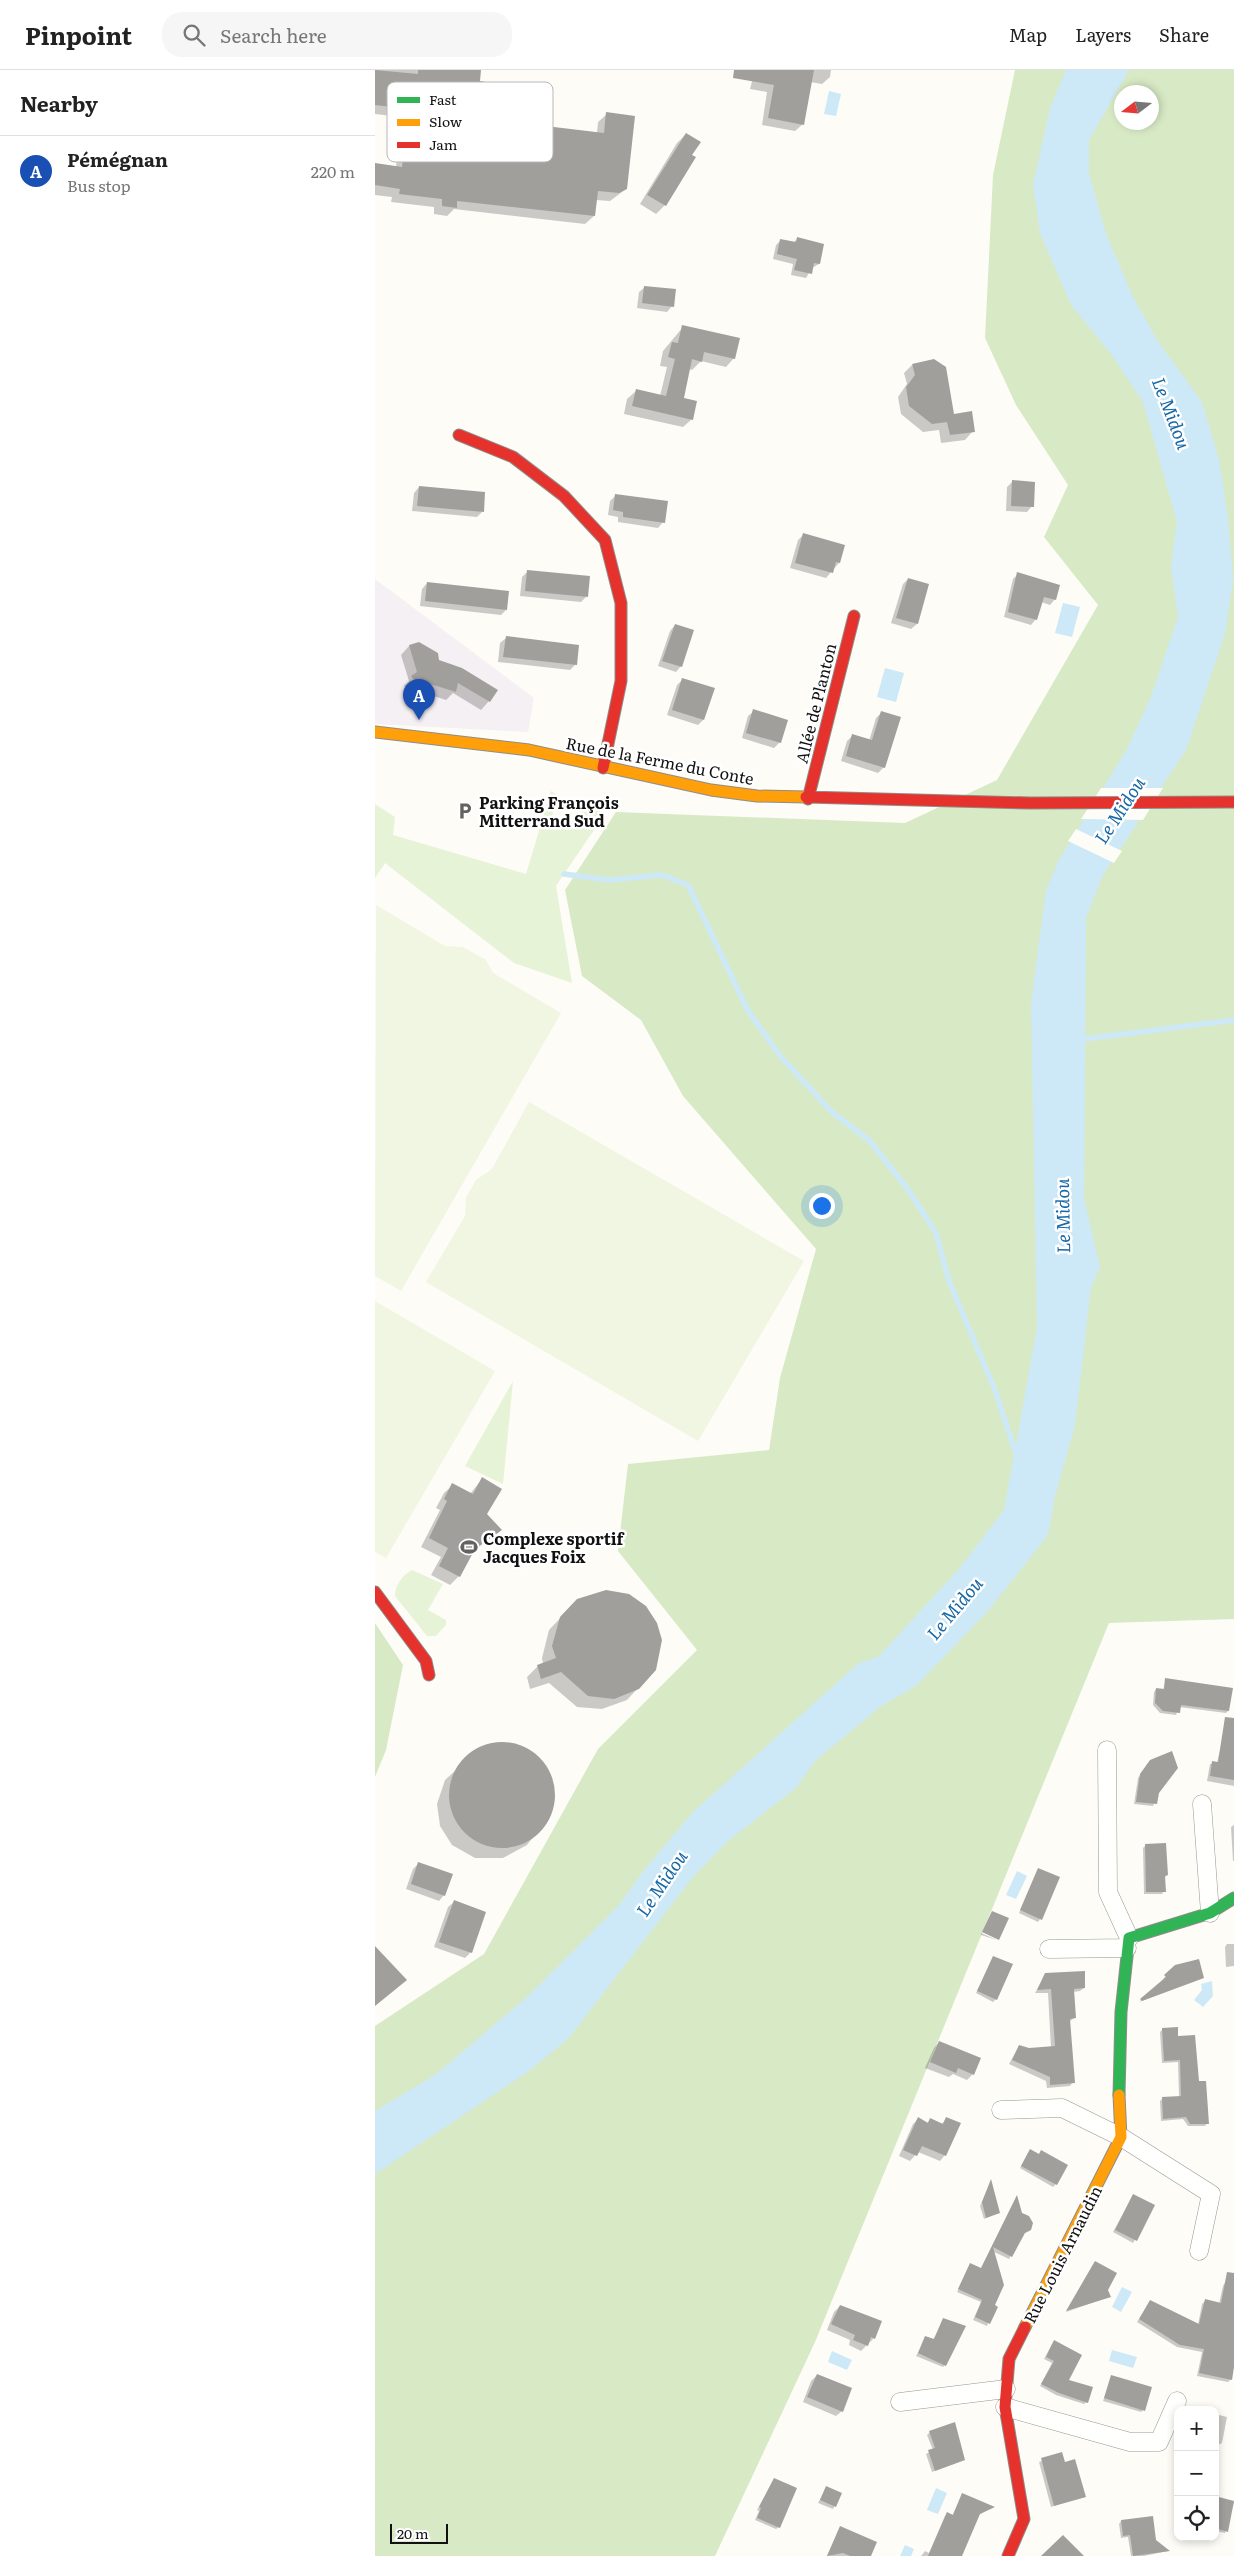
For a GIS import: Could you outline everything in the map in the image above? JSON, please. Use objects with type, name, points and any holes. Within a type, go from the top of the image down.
[{"type":"street","points":[[459,435],[513,457],[565,496],[605,540],[621,603],[621,671],[603,768]]},
{"type":"street","name":"Allée de Planton","points":[[808,799],[854,616]]},
{"type":"street","name":"Rue de la Ferme du Conte","points":[[375,732],[529,750],[603,768],[711,790],[757,796],[808,799],[1030,803],[1234,802]]},
{"type":"street","points":[[375,1592],[426,1661],[429,1675]]},
{"type":"street","points":[[1107,1750],[1107,1892],[1128,1943],[1123,1974],[1118,2098],[1121,2137]]},
{"type":"street","points":[[1202,1804],[1210,1913]]},
{"type":"street","points":[[1049,1949],[1128,1943],[1210,1913],[1234,1898]]},
{"type":"street","points":[[1001,2110],[1062,2108],[1121,2137],[1211,2194],[1199,2251]]},
{"type":"street","name":"Rue Louis Arnaudin","points":[[1008,2556],[1024,2518],[1005,2407],[1009,2358],[1121,2137]]},
{"type":"street","points":[[900,2402],[1007,2389]]},
{"type":"street","points":[[1005,2407],[1130,2442],[1159,2442],[1177,2401]]},
{"type":"shaded area","points":[[375,579],[534,698],[528,732],[375,724]]},
{"type":"green space","points":[[1015,70],[1234,70],[1234,1619],[1109,1623],[815,2342],[715,2556],[375,2556],[375,2026],[484,1954],[598,1749],[697,1650],[618,1551],[628,1464],[769,1450],[780,1378],[816,1249],[683,1096],[641,1020],[582,976],[565,890],[616,812],[905,823],[997,780],[1098,605],[1044,537],[1068,485],[1016,405],[985,338],[993,175]]},
{"type":"green space","points":[[551,791],[556,794],[552,817],[580,823],[584,799],[604,815],[556,886],[572,983],[514,963],[385,863],[375,878],[375,804],[395,817],[393,835],[526,874]]},
{"type":"green space","points":[[376,905],[445,946],[463,947],[486,960],[493,973],[561,1013],[401,1291],[375,1276]]},
{"type":"green space","points":[[529,1102],[804,1261],[698,1441],[426,1282],[465,1216],[466,1198],[476,1180],[492,1169]]},
{"type":"green space","points":[[375,1301],[495,1371],[386,1558],[375,1552]]},
{"type":"green space","points":[[513,1381],[503,1484],[465,1466]]},
{"type":"green space","points":[[412,1570],[443,1584],[428,1610],[446,1620],[446,1625],[436,1636],[427,1636],[395,1596],[396,1588],[400,1581]]},
{"type":"green space","points":[[375,1623],[403,1665],[386,1750],[375,1777]]},
{"type":"water","name":"Le Midou","points":[[1066,70],[1129,70],[1120,85],[1114,85],[1114,96],[1089,140],[1089,173],[1105,231],[1133,297],[1159,343],[1202,402],[1219,459],[1228,518],[1233,579],[1225,634],[1186,750],[1103,875],[1086,918],[1084,1198],[1100,1267],[1091,1287],[1075,1425],[1055,1497],[1048,1535],[988,1611],[916,1686],[881,1706],[815,1761],[796,1788],[727,1842],[693,1877],[568,2039],[529,2071],[375,2174],[375,2111],[435,2075],[526,1998],[619,1905],[644,1870],[693,1812],[859,1663],[878,1657],[959,1569],[1004,1510],[1037,1328],[1031,1003],[1046,890],[1059,860],[1126,751],[1152,694],[1178,617],[1171,567],[1177,522],[1143,402],[1111,354],[1071,305],[1040,233],[1033,185],[1050,108]]},
{"type":"water","points":[[829,91],[841,94],[836,116],[824,114]]},
{"type":"water","points":[[1063,603],[1080,607],[1072,637],[1055,633]]},
{"type":"water","points":[[885,668],[904,673],[896,702],[877,697]]},
{"type":"water","points":[[1017,1871],[1027,1876],[1016,1899],[1006,1895]]},
{"type":"water","points":[[1212,1981],[1213,1996],[1203,2007],[1194,2000],[1202,1990],[1201,1984]]},
{"type":"water","points":[[1122,2287],[1132,2292],[1121,2312],[1112,2307]]},
{"type":"water","points":[[1112,2350],[1137,2357],[1133,2368],[1109,2361]]},
{"type":"water","points":[[832,2351],[852,2360],[847,2370],[828,2362]]},
{"type":"water","points":[[936,2488],[947,2493],[938,2514],[927,2510]]},
{"type":"water","points":[[905,2545],[914,2549],[911,2556],[900,2556]]},
{"type":"pier","points":[[1101,788],[1163,788],[1143,820],[1081,819]]},
{"type":"pier","points":[[1076,829],[1122,851],[1114,863],[1068,841]]},
{"type":"building","points":[[375,70],[418,74],[418,70],[481,70],[480,81],[486,82],[387,82],[387,106],[375,105]]},
{"type":"building","points":[[734,70],[814,70],[804,125],[768,118],[774,85],[733,78]]},
{"type":"building","points":[[606,112],[635,116],[627,189],[619,193],[598,191],[595,216],[457,201],[457,208],[442,206],[442,199],[399,194],[400,189],[375,185],[375,163],[402,167],[403,162],[553,162],[553,127],[604,133]]},
{"type":"building","points":[[686,133],[701,142],[692,155],[696,157],[666,206],[647,195]]},
{"type":"building","points":[[797,237],[824,244],[820,264],[814,263],[812,274],[794,270],[797,259],[777,254],[780,239],[796,242]]},
{"type":"building","points":[[644,286],[676,289],[674,307],[642,303]]},
{"type":"building","points":[[682,325],[740,338],[735,359],[704,352],[702,362],[692,359],[684,398],[697,401],[693,420],[632,406],[636,389],[666,396],[675,359],[668,357],[672,342],[678,343]]},
{"type":"building","points":[[934,359],[946,367],[954,414],[972,411],[975,432],[950,435],[947,422],[932,424],[909,406],[906,387],[915,375],[912,364]]},
{"type":"building","points":[[1012,480],[1035,482],[1034,507],[1011,506]]},
{"type":"building","points":[[419,486],[485,492],[484,512],[417,506]]},
{"type":"building","points":[[615,494],[668,501],[665,523],[623,517],[623,512],[613,510]]},
{"type":"building","points":[[803,533],[845,545],[840,563],[836,562],[833,573],[795,563]]},
{"type":"building","points":[[527,570],[590,576],[588,597],[525,591]]},
{"type":"building","points":[[1017,572],[1060,585],[1056,600],[1044,597],[1037,620],[1008,612]]},
{"type":"building","points":[[908,578],[929,584],[918,624],[896,618]]},
{"type":"building","points":[[427,582],[509,591],[507,610],[425,601]]},
{"type":"building","points":[[675,624],[694,630],[682,667],[662,661]]},
{"type":"building","points":[[506,636],[579,645],[577,665],[503,657]]},
{"type":"building","points":[[419,642],[438,653],[439,660],[462,668],[498,690],[490,702],[458,683],[456,692],[427,683],[420,688],[411,676],[417,672],[409,645]]},
{"type":"building","points":[[682,678],[715,688],[704,720],[672,710]]},
{"type":"building","points":[[753,709],[788,720],[781,743],[746,733]]},
{"type":"building","points":[[881,711],[901,717],[885,768],[846,756],[852,734],[872,740]]},
{"type":"building","points":[[482,1477],[502,1489],[487,1514],[502,1530],[475,1549],[460,1577],[439,1566],[448,1548],[429,1538],[447,1501],[444,1499],[452,1483],[473,1494]]},
{"type":"building","points":[[606,1590],[629,1594],[646,1606],[657,1623],[662,1640],[656,1670],[639,1689],[614,1699],[588,1696],[561,1672],[541,1679],[537,1665],[556,1658],[552,1646],[560,1617],[577,1599]]},
{"type":"building","points":[[1165,1678],[1233,1688],[1229,1711],[1181,1705],[1180,1713],[1163,1711],[1155,1703],[1156,1688],[1164,1689]]},
{"type":"building","points":[[1225,1717],[1234,1718],[1234,1780],[1210,1776],[1212,1761],[1218,1762]]},
{"type":"building","points":[[502,1742],[522,1746],[539,1758],[551,1775],[555,1795],[551,1815],[539,1832],[522,1844],[502,1848],[482,1844],[465,1832],[453,1815],[449,1795],[453,1775],[465,1758],[482,1746]]},
{"type":"building","points":[[1172,1751],[1178,1768],[1159,1793],[1157,1804],[1136,1802],[1140,1774],[1150,1760]]},
{"type":"building","points":[[1166,1843],[1168,1875],[1165,1876],[1166,1892],[1146,1892],[1145,1844]]},
{"type":"building","points":[[418,1862],[453,1874],[445,1896],[411,1884]]},
{"type":"building","points":[[1038,1868],[1060,1877],[1042,1920],[1020,1910]]},
{"type":"building","points":[[454,1900],[486,1912],[472,1953],[439,1942]]},
{"type":"building","points":[[992,1911],[1009,1918],[999,1940],[982,1932]]},
{"type":"building","points":[[375,1946],[407,1980],[375,2006]]},
{"type":"building","points":[[993,1956],[1013,1964],[997,2000],[977,1991]]},
{"type":"building","points":[[1199,1959],[1204,1978],[1142,2001],[1140,1999],[1166,1977],[1164,1975],[1175,1965]]},
{"type":"building","points":[[1085,1971],[1085,1988],[1074,1989],[1076,2018],[1070,2019],[1075,2083],[1050,2085],[1050,2077],[1012,2060],[1019,2045],[1029,2048],[1055,2046],[1051,1989],[1037,1990],[1045,1973]]},
{"type":"building","points":[[1178,2027],[1178,2036],[1195,2035],[1199,2081],[1206,2081],[1209,2124],[1190,2124],[1186,2117],[1163,2119],[1162,2097],[1181,2096],[1180,2060],[1164,2061],[1162,2028]]},
{"type":"building","points":[[939,2041],[981,2058],[974,2075],[958,2068],[956,2073],[930,2062]]},
{"type":"building","points":[[918,2117],[928,2123],[930,2118],[943,2124],[946,2117],[961,2123],[946,2156],[922,2146],[917,2156],[903,2150]]},
{"type":"building","points":[[1030,2149],[1039,2154],[1041,2150],[1068,2165],[1057,2185],[1021,2166]]},
{"type":"building","points":[[991,2179],[1000,2213],[986,2218],[982,2202]]},
{"type":"building","points":[[1133,2194],[1155,2205],[1137,2241],[1115,2230]]},
{"type":"building","points":[[1017,2195],[1022,2213],[1029,2216],[1033,2223],[1031,2230],[1025,2233],[1012,2257],[993,2247],[1004,2285],[995,2305],[998,2307],[990,2324],[975,2317],[982,2300],[958,2289],[970,2263],[981,2268]]},
{"type":"building","points":[[1095,2261],[1117,2273],[1108,2290],[1111,2297],[1066,2311]]},
{"type":"building","points":[[1227,2272],[1234,2273],[1234,2367],[1232,2380],[1199,2373],[1204,2349],[1180,2345],[1139,2319],[1150,2300],[1199,2324],[1205,2299],[1221,2303]]},
{"type":"building","points":[[840,2305],[882,2321],[875,2339],[871,2337],[868,2346],[853,2340],[855,2335],[831,2324]]},
{"type":"building","points":[[943,2318],[966,2326],[946,2366],[918,2353],[925,2336],[934,2339]]},
{"type":"building","points":[[1054,2340],[1082,2355],[1069,2380],[1093,2387],[1088,2403],[1059,2393],[1041,2384],[1054,2361],[1046,2357]]},
{"type":"building","points":[[817,2374],[852,2388],[843,2412],[807,2397]]},
{"type":"building","points":[[1111,2375],[1152,2387],[1145,2411],[1104,2398]]},
{"type":"building","points":[[955,2422],[965,2460],[935,2471],[928,2450],[935,2448],[929,2431]]},
{"type":"building","points":[[1062,2452],[1065,2462],[1075,2459],[1086,2497],[1054,2506],[1041,2458]]},
{"type":"building","points":[[774,2478],[797,2488],[780,2528],[757,2518],[761,2508],[759,2507]]},
{"type":"building","points":[[826,2486],[842,2493],[836,2507],[820,2500]]},
{"type":"building","points":[[962,2493],[995,2507],[980,2514],[962,2556],[928,2556],[947,2512],[953,2515]]},
{"type":"building","points":[[1219,2497],[1234,2501],[1228,2532],[1219,2529]]},
{"type":"building","points":[[1153,2516],[1156,2540],[1170,2551],[1133,2556],[1130,2535],[1123,2536],[1121,2520]]},
{"type":"building","points":[[840,2526],[877,2542],[871,2556],[850,2556],[843,2553],[827,2556]]},
{"type":"building","points":[[1063,2535],[1084,2556],[1041,2556]]},
{"type":"waterway","points":[[564,874],[609,880],[662,875],[688,885],[748,1011],[781,1057],[833,1113],[869,1140],[907,1188],[936,1233],[949,1281],[995,1390],[1017,1457]]},
{"type":"waterway","points":[[1077,1040],[1234,1020]]},
{"type":"traffic: fast","points":[[1119,2095],[1121,2012],[1129,1938],[1210,1913],[1234,1898]]},
{"type":"traffic: slow","points":[[375,732],[529,750],[711,790],[757,796],[806,797]]},
{"type":"traffic: slow","points":[[1025,2327],[1121,2137],[1119,2095]]},
{"type":"traffic: jam","points":[[459,435],[513,457],[564,496],[605,540],[621,603],[621,681],[603,768]]},
{"type":"traffic: jam","points":[[808,799],[854,616]]},
{"type":"traffic: jam","points":[[806,797],[1030,803],[1234,802]]},
{"type":"traffic: jam","points":[[375,1592],[426,1661],[429,1675]]},
{"type":"traffic: jam","points":[[1008,2556],[1024,2519],[1005,2407],[1009,2359],[1025,2327]]},
{"type":"place","name":"Pémégnan","points":[[419,720]]},
{"type":"place","name":"Parking François Mitterrand Sud","points":[[465,811]]},
{"type":"place","name":"Complexe sportif Jacques Foix","points":[[469,1547]]}]
